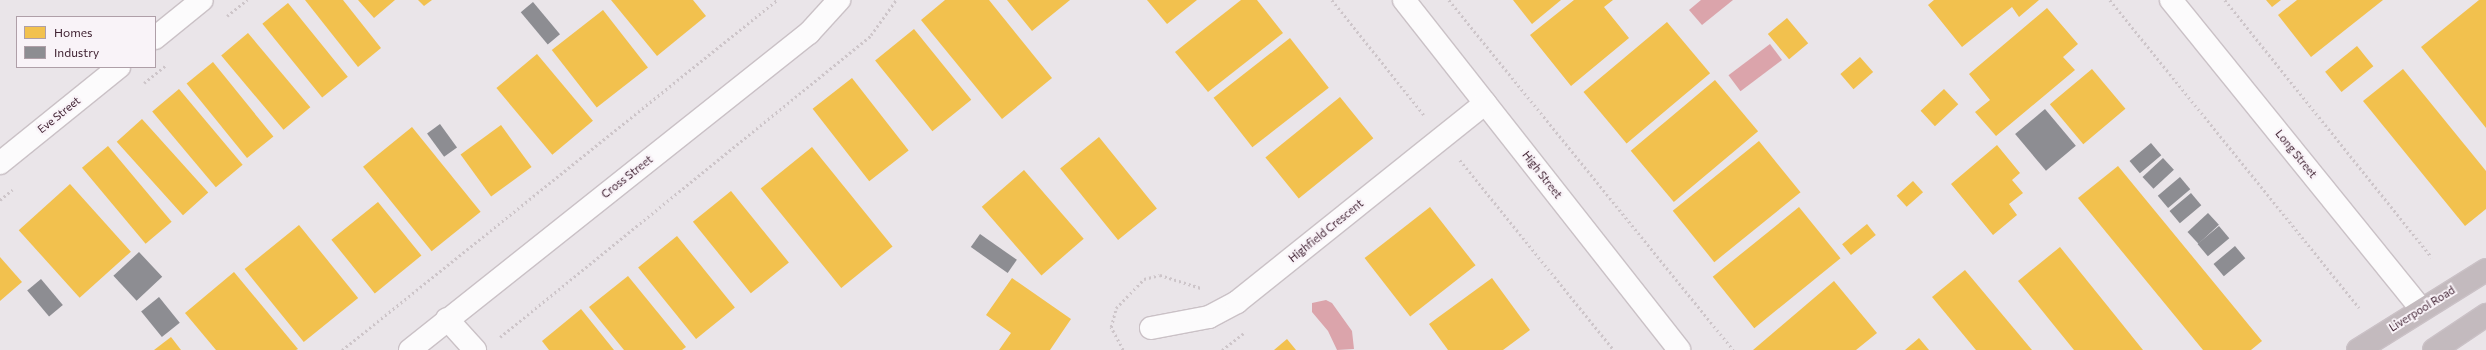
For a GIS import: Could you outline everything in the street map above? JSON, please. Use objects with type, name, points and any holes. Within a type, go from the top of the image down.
[{"type":"highway","name":"Liverpool Road","points":[[2358,350],[2421,309],[2486,270]]},
{"type":"highway","points":[[2445,347],[2486,316]]},
{"type":"street","points":[[156,37],[202,0]]},
{"type":"street","name":"Cross Street","points":[[410,350],[447,319],[809,33],[839,0]]},
{"type":"street","name":"High Street","points":[[1404,0],[1679,350]]},
{"type":"street","name":"Long Street","points":[[2171,0],[2421,309]]},
{"type":"street","name":"Eve Street","points":[[0,162],[118,68]]},
{"type":"street","name":"Highfield Crescent","points":[[1151,328],[1209,317],[1237,302],[1485,103]]},
{"type":"street","points":[[447,319],[475,350]]},
{"type":"path","points":[[342,350],[777,0]]},
{"type":"path","points":[[497,340],[871,35],[896,0]]},
{"type":"path","points":[[1332,0],[1429,121]]},
{"type":"path","points":[[1449,0],[1733,350]]},
{"type":"path","points":[[2110,0],[2359,308]]},
{"type":"path","points":[[2225,0],[2432,256]]},
{"type":"path","points":[[1455,164],[1461,160],[1614,350]]},
{"type":"path","points":[[1123,350],[1111,327],[1116,308],[1144,279],[1160,275],[1208,290]]},
{"type":"path","points":[[1222,350],[1248,330]]},
{"type":"shaded area","points":[[1701,0],[1733,0],[1702,25],[1689,10]]},
{"type":"shaded area","points":[[1770,44],[1782,60],[1741,91],[1728,75]]},
{"type":"shaded area","points":[[1326,300],[1332,303],[1352,331],[1354,349],[1337,350],[1328,331],[1312,312],[1312,303]]},
{"type":"building: Homes","points":[[305,0],[343,0],[381,48],[358,67]]},
{"type":"building: Homes","points":[[358,0],[395,0],[374,18]]},
{"type":"building: Homes","points":[[418,0],[432,0],[424,6]]},
{"type":"building: Homes","points":[[611,0],[693,0],[706,16],[657,56]]},
{"type":"building: Homes","points":[[945,0],[989,0],[1052,78],[1002,119],[921,20]]},
{"type":"building: Homes","points":[[1007,0],[1070,0],[1032,31]]},
{"type":"building: Homes","points":[[1147,0],[1197,0],[1167,24]]},
{"type":"building: Homes","points":[[1241,0],[1257,0],[1283,33],[1208,92],[1175,52]]},
{"type":"building: Homes","points":[[1513,0],[1561,0],[1532,24]]},
{"type":"building: Homes","points":[[1574,0],[1613,0],[1604,7],[1629,38],[1571,86],[1530,35]]},
{"type":"building: Homes","points":[[1934,0],[2039,0],[2019,17],[2012,7],[1962,47],[1928,5]]},
{"type":"building: Homes","points":[[2266,0],[2281,0],[2272,7]]},
{"type":"building: Homes","points":[[2297,0],[2383,0],[2311,57],[2278,15]]},
{"type":"building: Homes","points":[[2479,0],[2486,0],[2486,128],[2421,47]]},
{"type":"building: Homes","points":[[288,3],[348,77],[322,98],[262,24]]},
{"type":"building: Homes","points":[[2047,8],[2078,44],[2063,57],[2075,70],[1996,136],[1975,112],[1990,100],[1969,74]]},
{"type":"building: Homes","points":[[603,10],[648,68],[597,108],[552,50]]},
{"type":"building: Homes","points":[[1787,18],[1808,43],[1789,59],[1768,34]]},
{"type":"building: Homes","points":[[1667,22],[1710,73],[1627,143],[1584,92]]},
{"type":"building: Homes","points":[[914,29],[971,100],[932,131],[875,60]]},
{"type":"building: Homes","points":[[248,33],[310,107],[284,130],[221,55]]},
{"type":"building: Homes","points":[[1290,38],[1329,88],[1252,147],[1214,98]]},
{"type":"building: Homes","points":[[2357,46],[2373,66],[2341,92],[2325,72]]},
{"type":"building: Homes","points":[[537,54],[593,121],[552,155],[496,88]]},
{"type":"building: Homes","points":[[1860,57],[1873,72],[1853,89],[1840,74]]},
{"type":"building: Homes","points":[[213,62],[273,137],[247,158],[187,83]]},
{"type":"building: Homes","points":[[2092,69],[2125,109],[2083,144],[2050,104]]},
{"type":"building: Homes","points":[[2403,69],[2486,171],[2486,209],[2465,226],[2363,101]]},
{"type":"building: Homes","points":[[852,78],[909,150],[869,181],[813,109]]},
{"type":"building: Homes","points":[[1715,80],[1758,131],[1674,202],[1631,151]]},
{"type":"building: Homes","points":[[179,89],[243,165],[216,187],[152,111]]},
{"type":"building: Homes","points":[[1944,89],[1958,104],[1935,126],[1921,111]]},
{"type":"building: Homes","points":[[1340,97],[1373,138],[1299,199],[1265,157]]},
{"type":"building: Homes","points":[[142,119],[208,193],[183,215],[117,142]]},
{"type":"building: Homes","points":[[501,125],[532,167],[491,196],[461,154]]},
{"type":"building: Homes","points":[[412,127],[481,212],[432,251],[363,167]]},
{"type":"building: Homes","points":[[1099,137],[1157,208],[1118,240],[1060,168]]},
{"type":"building: Homes","points":[[1759,141],[1801,192],[1714,262],[1673,211]]},
{"type":"building: Homes","points":[[1997,145],[2020,173],[2012,180],[2023,193],[2009,204],[2017,215],[1993,235],[1951,184]]},
{"type":"building: Homes","points":[[108,146],[172,222],[146,244],[82,168]]},
{"type":"building: Homes","points":[[812,147],[893,246],[841,288],[761,189]]},
{"type":"building: Homes","points":[[2118,166],[2262,341],[2251,350],[2203,350],[2078,198]]},
{"type":"building: Homes","points":[[1024,170],[1084,239],[1041,275],[982,207]]},
{"type":"building: Homes","points":[[1913,181],[1923,192],[1907,207],[1897,196]]},
{"type":"building: Homes","points":[[70,184],[131,252],[80,298],[19,230]]},
{"type":"building: Homes","points":[[731,191],[789,262],[751,293],[693,222]]},
{"type":"building: Homes","points":[[378,202],[421,256],[375,293],[331,240]]},
{"type":"building: Homes","points":[[1430,207],[1476,265],[1410,316],[1365,258]]},
{"type":"building: Homes","points":[[1799,207],[1841,258],[1754,328],[1713,277]]},
{"type":"building: Homes","points":[[1867,224],[1876,235],[1851,255],[1842,244]]},
{"type":"building: Homes","points":[[299,225],[358,298],[304,342],[245,269]]},
{"type":"building: Homes","points":[[677,236],[735,307],[696,339],[638,267]]},
{"type":"building: Homes","points":[[2060,247],[2143,350],[2074,350],[2018,281]]},
{"type":"building: Homes","points":[[0,257],[22,282],[0,301]]},
{"type":"building: Homes","points":[[1965,270],[2032,350],[1976,350],[1932,297]]},
{"type":"building: Homes","points":[[234,272],[298,349],[216,350],[185,313]]},
{"type":"building: Homes","points":[[628,276],[686,347],[682,350],[624,350],[589,307]]},
{"type":"building: Homes","points":[[1012,278],[1071,319],[1050,350],[999,350],[1011,333],[986,315]]},
{"type":"building: Homes","points":[[1492,278],[1530,330],[1503,350],[1448,350],[1429,324]]},
{"type":"building: Homes","points":[[1834,281],[1877,333],[1856,350],[1753,350]]},
{"type":"building: Homes","points":[[581,309],[614,350],[549,350],[542,341]]},
{"type":"building: Homes","points":[[171,337],[181,350],[154,350]]},
{"type":"building: Homes","points":[[1919,338],[1929,350],[1905,350]]},
{"type":"building: Homes","points":[[1287,339],[1296,350],[1274,350]]},
{"type":"building: Industry","points":[[533,2],[560,34],[548,44],[521,12]]},
{"type":"building: Industry","points":[[2045,109],[2076,146],[2046,171],[2015,134]]},
{"type":"building: Industry","points":[[440,124],[457,147],[444,157],[427,133]]},
{"type":"building: Industry","points":[[2151,143],[2161,155],[2140,173],[2130,161]]},
{"type":"building: Industry","points":[[2163,158],[2174,170],[2153,189],[2143,177]]},
{"type":"building: Industry","points":[[2180,177],[2190,189],[2168,208],[2158,196]]},
{"type":"building: Industry","points":[[2191,193],[2201,205],[2180,223],[2170,211]]},
{"type":"building: Industry","points":[[2208,213],[2219,225],[2198,244],[2188,232]]},
{"type":"building: Industry","points":[[2219,226],[2229,238],[2208,256],[2198,244]]},
{"type":"building: Industry","points":[[980,234],[1017,260],[1008,273],[971,247]]},
{"type":"building: Industry","points":[[2235,246],[2245,258],[2224,276],[2214,264]]},
{"type":"building: Industry","points":[[139,252],[162,277],[137,301],[113,276]]},
{"type":"building: Industry","points":[[41,279],[63,305],[49,317],[27,291]]},
{"type":"building: Industry","points":[[159,297],[180,323],[162,337],[141,311]]}]
